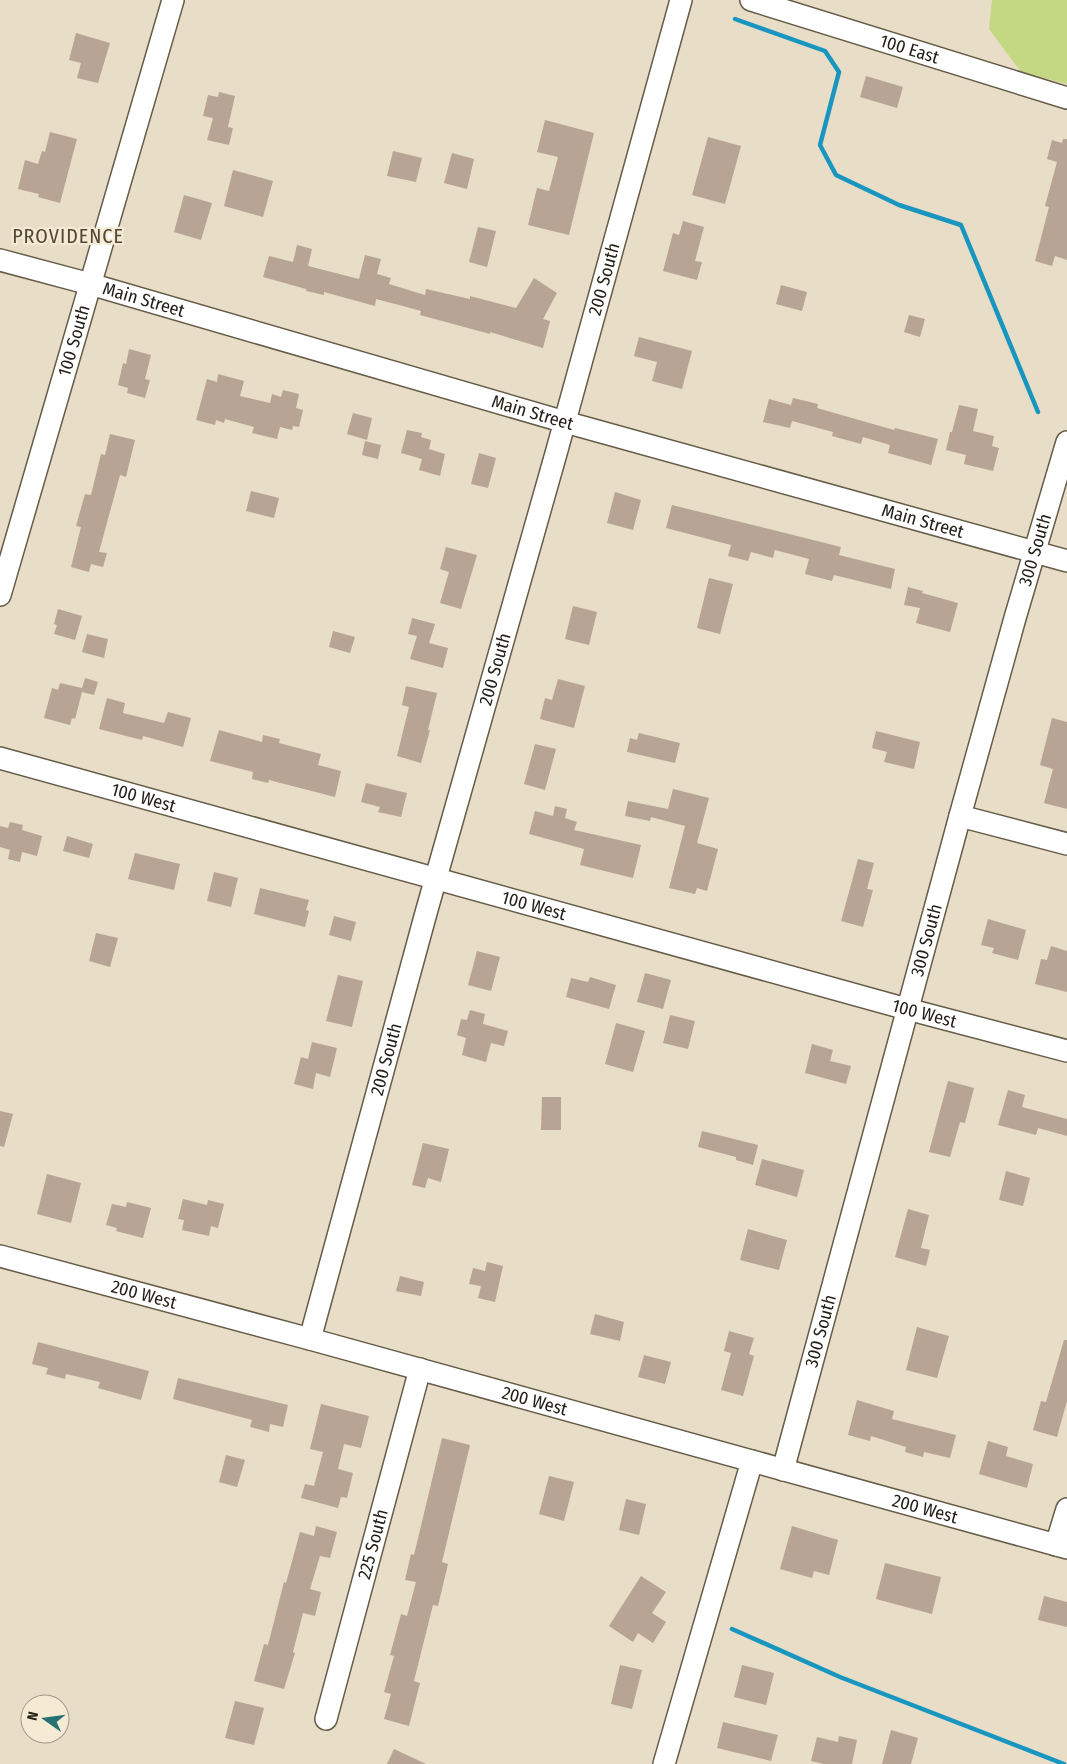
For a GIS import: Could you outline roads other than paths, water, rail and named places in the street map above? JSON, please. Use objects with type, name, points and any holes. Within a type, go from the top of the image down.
[{"type":"street","name":"100 South","points":[[0,596],[173,0]]},
{"type":"street","name":"200 South","points":[[310,1339],[681,0]]},
{"type":"street","name":"100 East","points":[[751,0],[1067,98]]},
{"type":"street","name":"Main Street","points":[[0,260],[90,284],[565,422],[1067,561]]},
{"type":"street","name":"300 South","points":[[784,1470],[907,1009],[950,859],[960,816],[1067,442]]},
{"type":"street","name":"100 West","points":[[0,758],[907,1009],[1067,1051]]},
{"type":"street","points":[[960,816],[1067,844]]},
{"type":"street","name":"200 West","points":[[0,1256],[420,1369],[1062,1547]]},
{"type":"street","name":"225 South","points":[[326,1718],[420,1369]]},
{"type":"street","points":[[664,1764],[752,1461]]},
{"type":"street","points":[[1062,1547],[1067,1509]]},
{"type":"waterway","points":[[735,19],[825,51],[839,72],[820,145],[836,175],[899,205],[961,225],[1038,412]]},
{"type":"waterway","points":[[732,1629],[840,1677],[1064,1764]]},
{"type":"district","name":"PROVIDENCE","points":[[68,236]]}]
